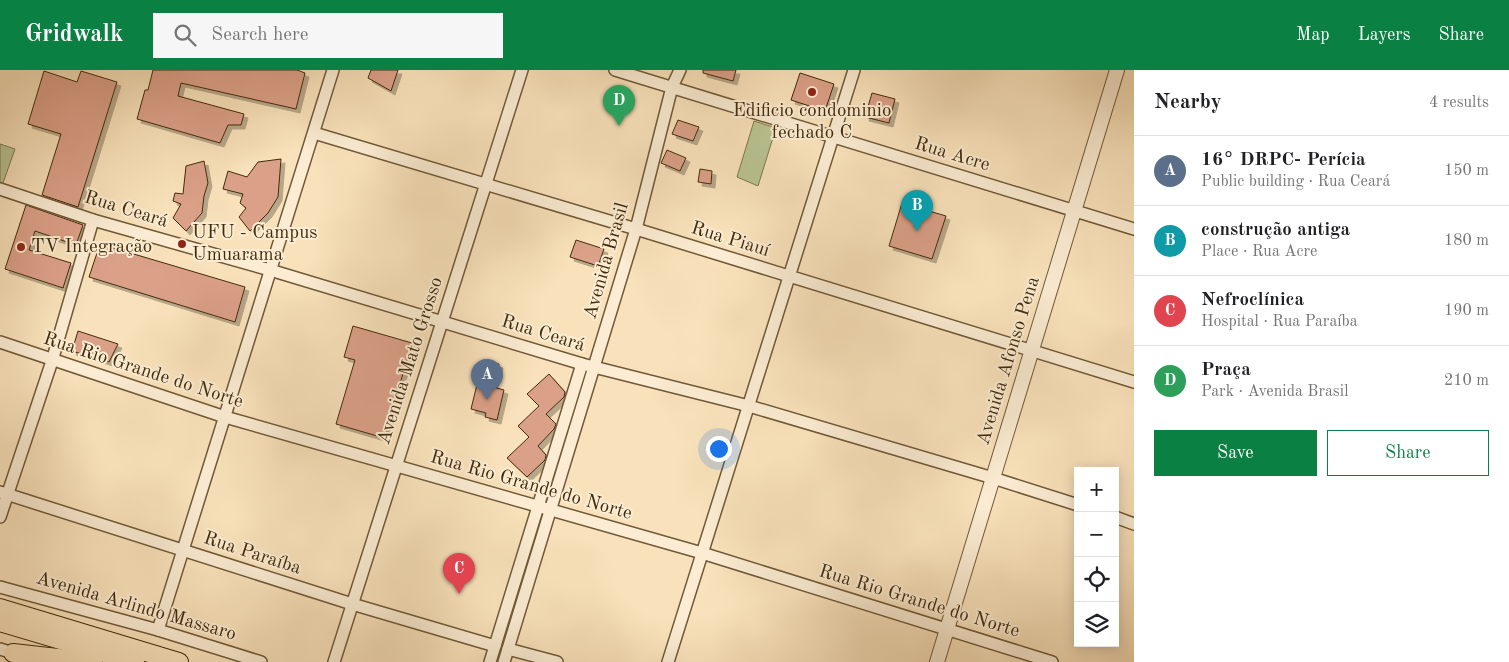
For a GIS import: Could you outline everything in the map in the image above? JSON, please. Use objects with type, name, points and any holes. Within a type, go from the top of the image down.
[{"type":"highway","points":[[0,608],[179,662]]},
{"type":"highway","points":[[0,622],[135,662]]},
{"type":"highway","points":[[7,651],[93,662]]},
{"type":"street","points":[[158,630],[333,70]]},
{"type":"street","name":"Avenida Mato Grosso","points":[[334,662],[522,70]]},
{"type":"street","name":"Rua Acre","points":[[615,70],[1134,229]]},
{"type":"street","name":"Avenida Brasil","points":[[504,662],[636,229],[672,87],[680,70]]},
{"type":"street","points":[[668,662],[854,70]]},
{"type":"street","name":"Avenida Afonso Pena","points":[[937,662],[1117,70]]},
{"type":"street","name":"Rua Piauí","points":[[314,133],[636,229],[1134,382]]},
{"type":"street","name":"Rua Ceará","points":[[0,189],[93,220],[270,270],[582,364],[749,406],[1074,504]]},
{"type":"street","points":[[0,517],[3,493],[52,360],[93,220]]},
{"type":"street","name":"Rua Rio Grande do Norte","points":[[0,342],[225,417],[702,553],[1052,662]]},
{"type":"street","points":[[490,662],[582,364]]},
{"type":"street","name":"Rua Paraíba","points":[[3,493],[352,604],[495,646]]},
{"type":"street","points":[[1119,518],[1134,524]]},
{"type":"street","name":"Avenida Arlindo Massaro","points":[[0,587],[158,630],[262,662]]},
{"type":"street","points":[[508,649],[558,662]]},
{"type":"street","points":[[7,651],[42,662]]},
{"type":"green space","points":[[754,121],[776,128],[758,186],[737,177]]},
{"type":"green space","points":[[0,144],[15,149],[3,183],[0,182]]},
{"type":"building","points":[[153,70],[297,70],[305,73],[296,109],[181,83],[178,96],[244,114],[241,125],[228,125],[220,143],[137,119]]},
{"type":"building","points":[[371,70],[398,70],[391,91],[368,78]]},
{"type":"building","points":[[703,70],[736,70],[733,81],[703,73]]},
{"type":"building","points":[[44,71],[77,82],[81,71],[117,82],[78,207],[42,195],[61,134],[28,124]]},
{"type":"building","name":"Edificio condominio fechado C","points":[[800,73],[834,84],[825,111],[791,100]]},
{"type":"building","points":[[872,93],[895,99],[889,123],[865,117]]},
{"type":"building","points":[[678,120],[699,127],[693,141],[672,134]]},
{"type":"building","points":[[667,150],[686,158],[680,171],[661,163]]},
{"type":"building","points":[[281,159],[278,197],[268,213],[250,231],[239,217],[246,208],[240,203],[243,194],[223,189],[228,171],[247,177],[258,162]]},
{"type":"building","points":[[204,161],[208,183],[202,213],[186,231],[173,218],[181,204],[173,201],[175,193],[183,194],[186,166]]},
{"type":"building","points":[[700,169],[712,171],[711,184],[698,182]]},
{"type":"building","points":[[902,203],[946,216],[932,259],[889,246]]},
{"type":"building","name":"TV Integração","points":[[26,205],[83,225],[76,245],[35,231],[29,250],[71,263],[63,288],[5,269]]},
{"type":"building","points":[[576,240],[604,249],[598,266],[570,257]]},
{"type":"building","points":[[100,244],[245,287],[235,322],[89,277]]},
{"type":"building","points":[[353,326],[412,343],[384,438],[336,424],[355,360],[344,357]]},
{"type":"building","points":[[78,331],[118,344],[109,362],[72,351]]},
{"type":"building","points":[[483,360],[499,364],[493,387],[504,390],[497,420],[485,417],[486,413],[471,409]]},
{"type":"building","points":[[549,374],[565,392],[564,397],[546,414],[556,424],[554,429],[538,446],[546,455],[545,460],[527,477],[507,458],[529,437],[518,426],[539,406],[527,394]]},
{"type":"place","name":"Edificio condominio fechado C","points":[[812,92]]},
{"type":"place","name":"Praça","points":[[619,126]]},
{"type":"place","name":"construção antiga","points":[[917,231]]},
{"type":"place","name":"UFU - Campus Umuarama","points":[[182,244]]},
{"type":"place","name":"TV Integração","points":[[21,247]]},
{"type":"place","name":"16° DRPC- Perícia","points":[[487,400]]},
{"type":"place","name":"Nefroclínica","points":[[459,594]]}]
